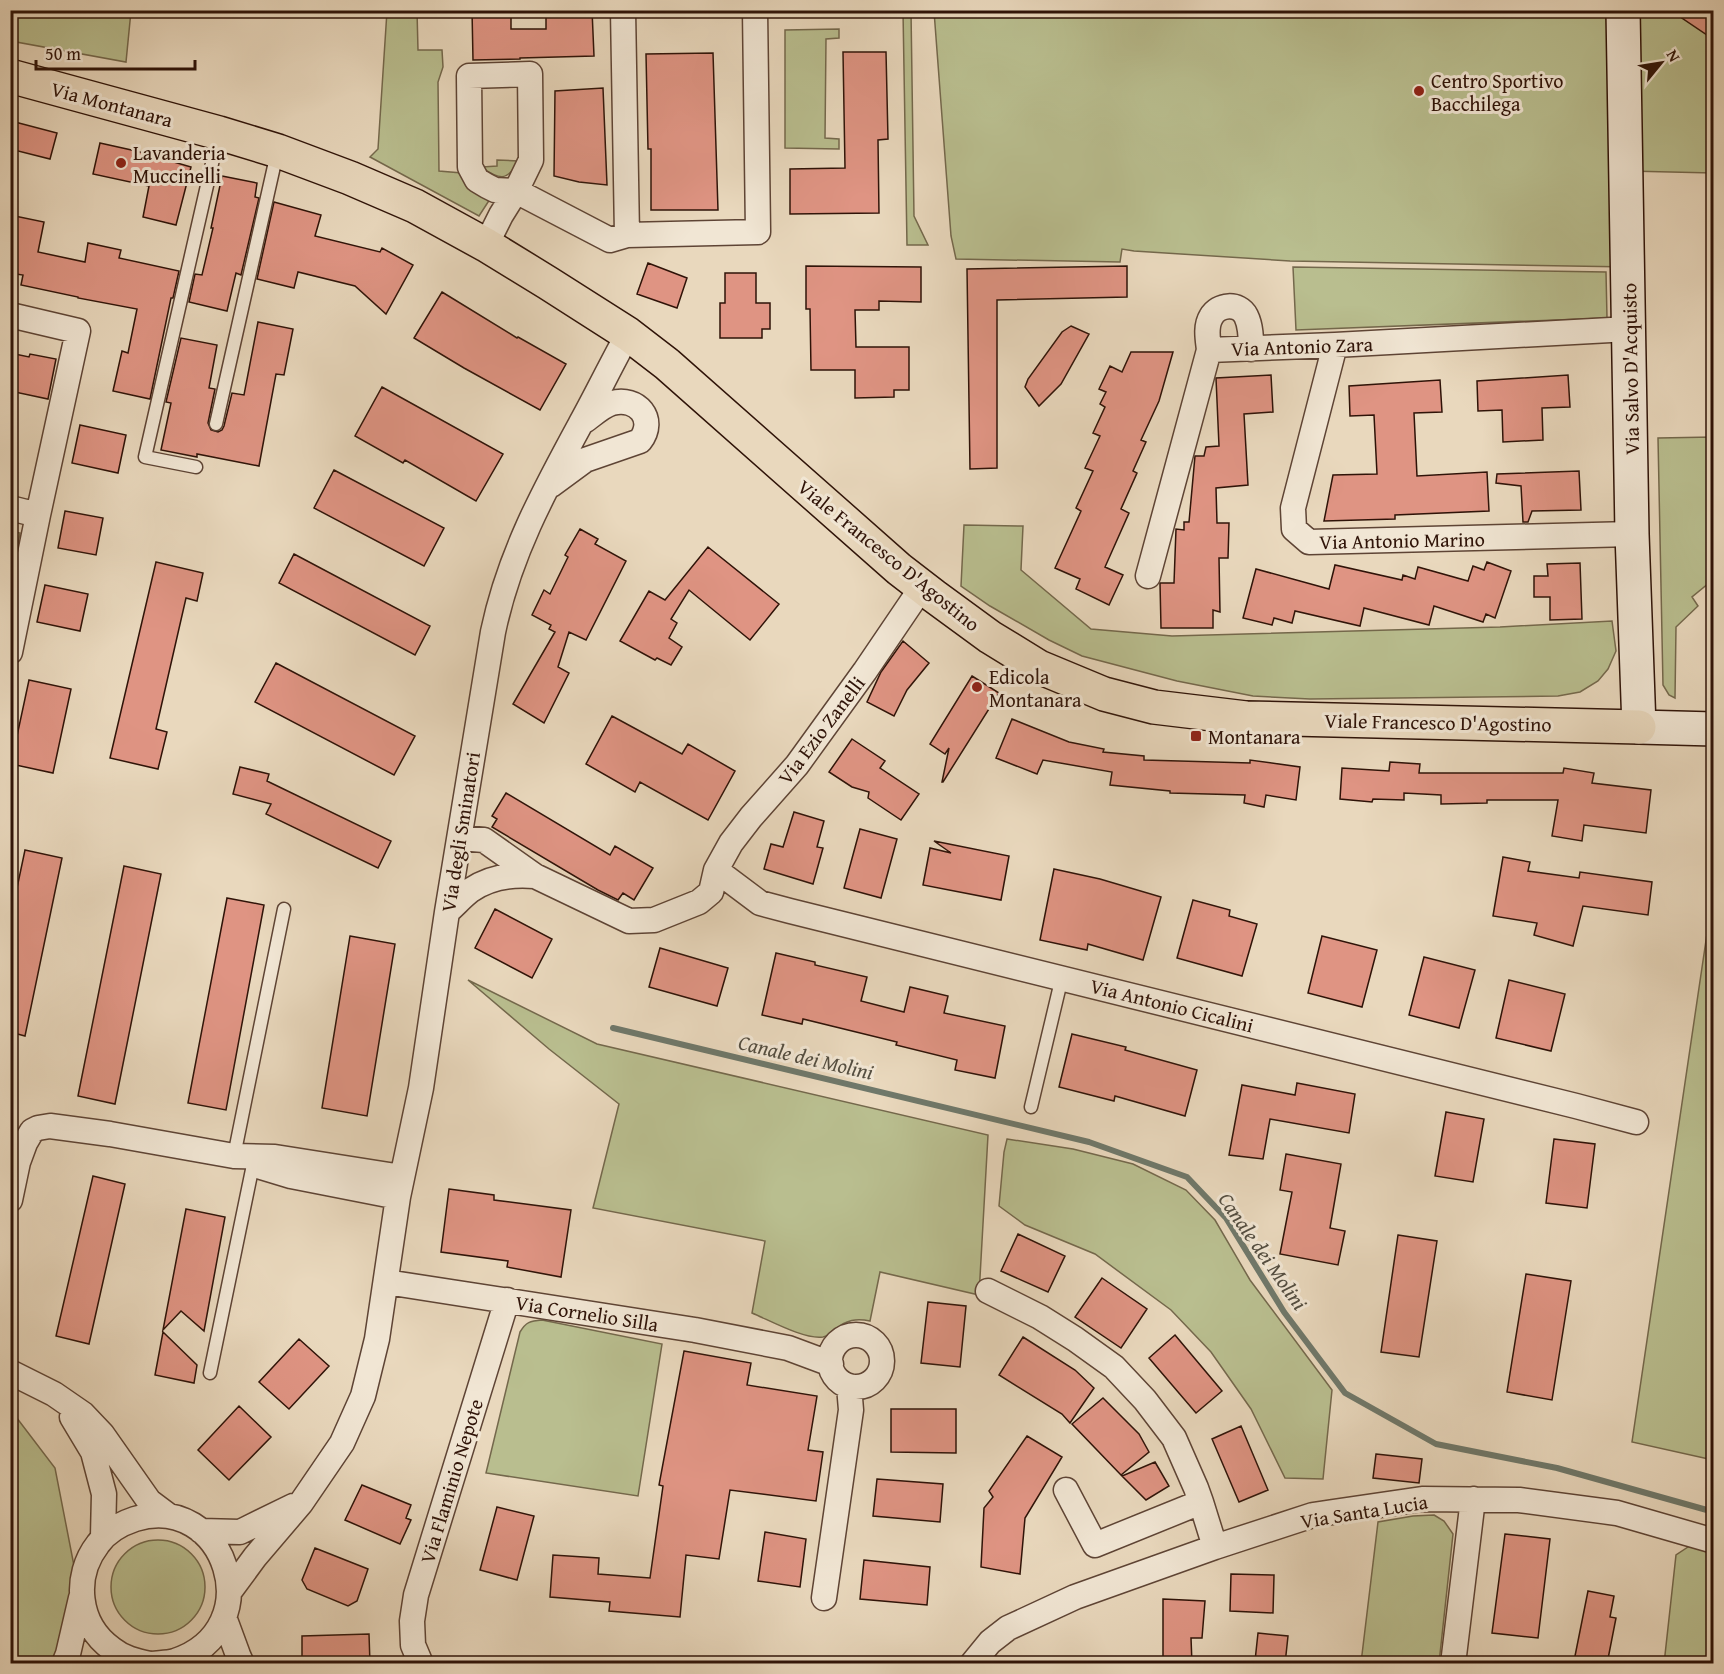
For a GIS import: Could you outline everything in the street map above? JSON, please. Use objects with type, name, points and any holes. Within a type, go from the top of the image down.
[{"type":"main road","name":"Via Montanara","points":[[10,76],[219,133],[278,151],[350,178]]},
{"type":"main road","name":"Viale Francesco D'Agostino","points":[[350,178],[415,206],[486,245],[628,334],[667,364],[922,587],[990,637],[1040,667],[1104,694],[1154,707],[1246,718],[1639,727]]},
{"type":"street","points":[[623,10],[627,235]]},
{"type":"street","points":[[486,245],[516,191],[531,160],[530,74],[469,76],[470,166],[477,180],[486,186],[495,190],[516,191],[610,240],[627,235],[758,232],[755,10]]},
{"type":"street","name":"Via Salvo D'Acquisto","points":[[1623,10],[1632,534],[1639,727]]},
{"type":"street","points":[[1209,350],[1207,328],[1210,317],[1218,309],[1228,306],[1239,308],[1245,314],[1250,326],[1251,349]]},
{"type":"street","points":[[10,315],[78,331],[10,652]]},
{"type":"street","name":"Via Antonio Zara","points":[[1148,576],[1209,350],[1629,329]]},
{"type":"street","name":"Via degli Sminatori","points":[[230,1591],[255,1557],[301,1503],[342,1443],[363,1396],[377,1339],[400,1187],[421,1088],[447,912],[499,600],[507,575],[543,493],[628,334]]},
{"type":"street","name":"Via Antonio Marino","points":[[1335,345],[1293,508],[1294,529],[1309,542],[1632,534]]},
{"type":"street","name":"Via degli Sminatori","points":[[543,493],[559,478],[585,460],[640,441],[646,434],[647,421],[641,410],[634,404],[624,402],[612,403],[581,423]]},
{"type":"street","points":[[10,508],[38,514]]},
{"type":"street","name":"Via Ezio Zanelli","points":[[717,870],[730,843],[797,765],[922,587]]},
{"type":"street","name":"Viale Francesco D'Agostino","points":[[1639,727],[1713,729]]},
{"type":"street","points":[[460,838],[484,840],[535,876],[629,921],[654,920],[671,914],[689,891],[717,870]]},
{"type":"street","name":"Via Antonio Cicalini","points":[[717,870],[760,903],[1636,1122]]},
{"type":"street","points":[[447,912],[471,890],[484,883],[517,875],[535,876]]},
{"type":"street","points":[[10,1200],[18,1162],[25,1143],[32,1131],[50,1126],[110,1134],[247,1159],[270,1171],[292,1168],[400,1187]]},
{"type":"street","name":"Via Cornelio Silla","points":[[386,1282],[679,1328],[832,1355]]},
{"type":"street","points":[[988,1291],[1040,1317],[1075,1339],[1114,1367],[1145,1400],[1174,1438],[1196,1488],[1215,1547]]},
{"type":"street","name":"Via Flaminio Nepote","points":[[421,1664],[413,1645],[412,1621],[416,1595],[507,1300]]},
{"type":"street","points":[[856,1334],[864,1335],[878,1345],[883,1361],[878,1376],[872,1382],[857,1386],[837,1378],[832,1355],[840,1340],[856,1334]]},
{"type":"street","points":[[10,1372],[54,1394],[83,1414],[102,1434],[149,1501],[169,1516],[186,1522],[201,1532],[217,1548],[226,1569],[230,1591],[224,1617],[212,1638],[194,1653],[150,1662],[111,1649],[96,1634],[86,1616],[81,1596]]},
{"type":"street","points":[[824,1598],[851,1410],[857,1386]]},
{"type":"street","points":[[54,1394],[73,1418],[93,1452],[104,1494],[103,1536]]},
{"type":"street","points":[[1066,1490],[1095,1545],[1201,1502]]},
{"type":"street","name":"Via Santa Lucia","points":[[972,1664],[990,1641],[1008,1628],[1075,1597],[1313,1515],[1422,1498],[1519,1500],[1617,1513],[1713,1541]]},
{"type":"street","points":[[1453,1664],[1473,1499]]},
{"type":"street","points":[[201,1532],[240,1532],[301,1503]]},
{"type":"street","points":[[64,1664],[81,1596],[83,1574],[90,1554],[103,1536],[123,1523],[146,1516],[169,1516]]},
{"type":"street","points":[[224,1617],[242,1664]]},
{"type":"lane","points":[[196,467],[146,457],[219,133]]},
{"type":"lane","points":[[216,424],[278,151]]},
{"type":"lane","points":[[210,1373],[247,1159],[284,909]]},
{"type":"lane","points":[[1031,1107],[1062,978]]},
{"type":"green space","points":[[10,11],[131,11],[126,62],[11,41]]},
{"type":"green space","points":[[387,11],[417,11],[418,50],[442,50],[443,67],[438,82],[439,171],[462,173],[490,199],[479,216],[370,157],[378,149]]},
{"type":"green space","points":[[903,11],[911,11],[914,216],[928,245],[907,245]]},
{"type":"green space","name":"Centro Sportivo Bacchilega","points":[[934,11],[1713,11],[1713,173],[1628,171],[1630,267],[1290,261],[1122,249],[1120,262],[956,259],[951,236]]},
{"type":"green space","points":[[839,29],[839,38],[826,39],[825,138],[839,139],[839,149],[785,148],[785,30]]},
{"type":"green space","points":[[497,160],[518,161],[510,173],[502,177],[481,167],[497,166]]},
{"type":"green space","points":[[1293,267],[1606,272],[1607,318],[1296,330]]},
{"type":"green space","points":[[1713,437],[1713,588],[1709,583],[1692,597],[1698,606],[1676,627],[1675,698],[1669,695],[1663,685],[1658,438]]},
{"type":"green space","points":[[964,525],[1023,526],[1021,570],[1091,629],[1172,636],[1500,627],[1612,621],[1616,651],[1608,669],[1598,681],[1580,692],[1558,696],[1310,699],[1253,696],[1177,681],[1082,656],[990,606],[961,586]]},
{"type":"green space","points":[[10,531],[20,533],[11,580]]},
{"type":"green space","points":[[1713,893],[1714,1460],[1632,1442]]},
{"type":"green space","points":[[468,980],[597,1044],[988,1135],[979,1295],[880,1272],[870,1321],[848,1322],[825,1336],[815,1337],[797,1333],[752,1313],[765,1241],[593,1208],[619,1104],[549,1049]]},
{"type":"green space","points":[[1007,1139],[1073,1149],[1133,1164],[1186,1190],[1215,1220],[1250,1280],[1332,1390],[1323,1479],[1285,1478],[1251,1409],[1211,1352],[1171,1310],[1095,1254],[1025,1225],[999,1206]]},
{"type":"green space","points":[[542,1320],[662,1344],[638,1496],[486,1473],[520,1332],[529,1323]]},
{"type":"green space","points":[[10,1409],[55,1468],[76,1576],[58,1663],[11,1663]]},
{"type":"green space","points":[[1434,1515],[1444,1521],[1453,1534],[1439,1663],[1361,1663],[1378,1522]]},
{"type":"green space","points":[[158,1540],[176,1544],[191,1554],[201,1569],[205,1587],[201,1605],[191,1620],[176,1630],[158,1634],[140,1630],[125,1620],[115,1605],[111,1587],[115,1569],[125,1554],[140,1544]]},
{"type":"green space","points":[[1691,1545],[1713,1553],[1713,1663],[1664,1664],[1676,1555]]},
{"type":"building","points":[[472,10],[511,10],[511,29],[546,29],[546,10],[592,10],[594,56],[473,60]]},
{"type":"building","points":[[1670,10],[1713,10],[1713,39]]},
{"type":"building","points":[[843,52],[886,52],[888,139],[878,140],[879,213],[790,214],[790,169],[845,168]]},
{"type":"building","points":[[713,53],[718,210],[651,210],[651,149],[648,149],[646,54]]},
{"type":"building","points":[[603,88],[607,185],[554,176],[555,91]]},
{"type":"building","points":[[15,122],[57,133],[50,159],[10,149],[10,139]]},
{"type":"building","points":[[100,143],[191,167],[176,225],[143,217],[149,186],[93,174]]},
{"type":"building","points":[[222,176],[257,183],[255,197],[259,198],[241,275],[236,273],[227,311],[189,302],[195,274],[202,275]]},
{"type":"building","points":[[274,202],[321,215],[315,236],[380,252],[382,248],[413,265],[386,314],[355,286],[298,272],[294,288],[257,279]]},
{"type":"building","points":[[10,215],[44,222],[38,252],[85,262],[88,243],[121,250],[119,258],[179,271],[173,298],[171,298],[150,399],[113,391],[122,351],[128,353],[137,309],[21,285],[23,275],[10,273]]},
{"type":"building","points":[[648,263],[687,278],[677,308],[637,294]]},
{"type":"building","points":[[806,266],[921,267],[921,302],[879,301],[879,310],[855,310],[856,347],[909,347],[909,390],[894,390],[894,397],[855,398],[855,370],[811,370],[810,309],[806,309]]},
{"type":"building","points":[[1127,266],[1127,297],[997,300],[997,468],[970,469],[967,269]]},
{"type":"building","points":[[725,273],[756,273],[756,303],[770,303],[770,329],[762,329],[762,338],[720,338],[720,303],[725,303]]},
{"type":"building","points":[[442,292],[517,338],[566,364],[540,410],[414,338]]},
{"type":"building","points":[[258,322],[293,329],[284,375],[276,374],[259,466],[197,454],[197,457],[161,450],[171,403],[166,402],[181,338],[217,345],[209,388],[215,389],[208,423],[211,430],[218,432],[224,426],[232,393],[244,395]]},
{"type":"building","points":[[1071,326],[1089,334],[1061,384],[1039,406],[1025,387],[1028,379],[1062,332]]},
{"type":"building","points":[[1131,352],[1173,352],[1159,401],[1141,440],[1146,442],[1133,471],[1137,473],[1121,509],[1129,513],[1105,567],[1123,575],[1109,605],[1076,589],[1080,579],[1055,568],[1081,511],[1076,508],[1093,471],[1085,468],[1100,436],[1093,433],[1105,407],[1100,404],[1106,392],[1099,389],[1110,366],[1122,372]]},
{"type":"building","points":[[10,353],[56,359],[48,399],[10,391]]},
{"type":"building","points":[[1271,375],[1273,412],[1244,414],[1248,485],[1216,488],[1217,523],[1229,523],[1228,558],[1219,558],[1220,612],[1213,610],[1213,628],[1161,628],[1160,583],[1174,583],[1176,529],[1184,530],[1184,522],[1189,522],[1195,456],[1204,456],[1206,447],[1219,446],[1216,378]]},
{"type":"building","points":[[1568,375],[1570,407],[1542,408],[1543,440],[1503,442],[1502,410],[1478,411],[1477,381]]},
{"type":"building","points":[[1440,380],[1442,412],[1414,413],[1417,476],[1487,472],[1489,511],[1395,515],[1395,519],[1324,521],[1333,475],[1377,474],[1374,415],[1350,416],[1349,386]]},
{"type":"building","points":[[382,387],[503,454],[476,501],[405,460],[403,463],[355,436]]},
{"type":"building","points":[[80,425],[126,435],[118,473],[72,463]]},
{"type":"building","points":[[334,470],[444,528],[424,566],[314,508]]},
{"type":"building","points":[[1579,471],[1581,510],[1532,511],[1528,522],[1523,522],[1521,486],[1496,483],[1497,474]]},
{"type":"building","points":[[65,511],[103,518],[96,555],[58,548]]},
{"type":"building","points":[[580,529],[598,539],[595,544],[626,561],[586,640],[569,632],[558,667],[569,673],[544,723],[513,704],[555,632],[549,629],[551,625],[532,615],[544,590],[550,594],[568,557],[565,555]]},
{"type":"building","points":[[708,547],[779,604],[750,640],[689,590],[671,619],[677,623],[669,638],[682,647],[671,665],[657,658],[655,660],[620,641],[649,591],[665,600]]},
{"type":"building","points":[[294,554],[430,626],[415,655],[279,583]]},
{"type":"building","points":[[156,562],[203,573],[197,601],[186,598],[156,729],[167,732],[158,769],[110,758]]},
{"type":"building","points":[[1487,562],[1511,571],[1495,618],[1486,614],[1483,622],[1434,606],[1429,625],[1364,608],[1360,626],[1295,611],[1292,623],[1274,618],[1272,625],[1243,618],[1256,569],[1329,589],[1335,565],[1402,580],[1403,575],[1415,579],[1418,567],[1468,581],[1473,566],[1484,570]]},
{"type":"building","points":[[1580,563],[1582,619],[1550,620],[1550,597],[1534,597],[1534,576],[1548,576],[1547,564]]},
{"type":"building","points":[[45,585],[88,594],[80,631],[37,622]]},
{"type":"building","points":[[903,641],[929,663],[907,690],[894,716],[867,702],[881,672]]},
{"type":"building","points":[[276,663],[415,736],[394,775],[255,702]]},
{"type":"building","points":[[972,676],[999,693],[942,782],[949,748],[945,754],[930,744]]},
{"type":"building","points":[[29,680],[71,689],[53,773],[11,764]]},
{"type":"building","points":[[612,716],[682,754],[688,744],[735,771],[708,820],[640,782],[635,792],[586,764]]},
{"type":"building","points":[[1012,719],[1069,742],[1104,749],[1103,752],[1144,756],[1144,760],[1250,763],[1250,760],[1300,767],[1296,800],[1266,795],[1264,807],[1244,803],[1245,795],[1170,793],[1170,791],[1110,785],[1112,772],[1043,760],[1037,774],[996,758]]},
{"type":"building","points":[[852,739],[885,761],[880,768],[919,794],[901,820],[868,798],[869,792],[852,787],[829,772]]},
{"type":"building","points":[[1390,762],[1420,764],[1419,773],[1563,773],[1564,768],[1594,773],[1592,783],[1651,790],[1646,833],[1584,825],[1582,841],[1552,836],[1558,800],[1487,800],[1487,803],[1441,804],[1441,795],[1404,793],[1404,800],[1373,799],[1372,802],[1340,799],[1342,768],[1389,771]]},
{"type":"building","points":[[240,767],[269,774],[267,781],[391,841],[378,868],[266,814],[271,804],[233,794]]},
{"type":"building","points":[[506,793],[610,855],[615,846],[653,868],[634,900],[623,893],[618,900],[598,890],[492,827],[497,819],[492,816]]},
{"type":"building","points":[[794,812],[824,821],[817,847],[823,848],[813,884],[764,869],[771,844],[783,847]]},
{"type":"building","points":[[860,829],[897,839],[881,898],[844,888]]},
{"type":"building","points":[[934,841],[1009,856],[1001,900],[923,885],[930,848],[951,853]]},
{"type":"building","points":[[25,850],[62,858],[25,1036],[10,1032],[10,921]]},
{"type":"building","points":[[1503,857],[1530,862],[1528,871],[1579,878],[1580,872],[1652,882],[1648,915],[1583,906],[1573,946],[1534,935],[1537,923],[1493,916]]},
{"type":"building","points":[[124,866],[161,874],[115,1104],[78,1096]]},
{"type":"building","points":[[1054,869],[1100,879],[1161,897],[1143,960],[1088,944],[1087,950],[1040,940]]},
{"type":"building","points":[[227,898],[264,905],[226,1110],[188,1103]]},
{"type":"building","points":[[1193,900],[1230,910],[1229,916],[1257,924],[1242,976],[1177,958]]},
{"type":"building","points":[[495,909],[552,939],[532,978],[475,948]]},
{"type":"building","points":[[350,936],[395,944],[367,1116],[322,1108]]},
{"type":"building","points":[[1322,936],[1377,950],[1362,1007],[1308,993]]},
{"type":"building","points":[[660,948],[728,968],[717,1006],[649,987]]},
{"type":"building","points":[[776,953],[867,977],[861,1001],[904,1012],[910,987],[948,996],[944,1013],[1005,1026],[995,1078],[955,1070],[957,1060],[896,1045],[897,1042],[803,1019],[802,1024],[762,1015]]},
{"type":"building","points":[[1424,957],[1475,970],[1459,1028],[1409,1015]]},
{"type":"building","points":[[1509,980],[1565,994],[1551,1051],[1496,1038]]},
{"type":"building","points":[[1072,1034],[1126,1047],[1125,1050],[1197,1070],[1185,1116],[1115,1096],[1114,1101],[1059,1087]]},
{"type":"building","points":[[1297,1083],[1355,1094],[1349,1133],[1270,1119],[1263,1159],[1229,1155],[1242,1085],[1295,1095]]},
{"type":"building","points":[[1446,1112],[1484,1119],[1473,1182],[1435,1176]]},
{"type":"building","points":[[1554,1139],[1595,1144],[1587,1208],[1546,1203]]},
{"type":"building","points":[[1286,1154],[1341,1164],[1330,1228],[1345,1231],[1338,1265],[1280,1254],[1292,1192],[1280,1190]]},
{"type":"building","points":[[93,1176],[125,1184],[89,1344],[56,1336]]},
{"type":"building","points":[[449,1189],[494,1195],[494,1200],[571,1210],[561,1277],[507,1267],[508,1261],[441,1252]]},
{"type":"building","points":[[186,1209],[225,1217],[204,1331],[181,1311],[163,1330]]},
{"type":"building","points":[[1018,1234],[1065,1256],[1048,1292],[1001,1271]]},
{"type":"building","points":[[1398,1235],[1437,1241],[1419,1357],[1381,1352]]},
{"type":"building","points":[[1526,1274],[1571,1281],[1552,1400],[1507,1392]]},
{"type":"building","points":[[1102,1278],[1147,1309],[1121,1348],[1075,1317]]},
{"type":"building","points":[[928,1302],[966,1306],[960,1367],[921,1363]]},
{"type":"building","points":[[163,1332],[197,1365],[194,1383],[155,1375]]},
{"type":"building","points":[[1175,1335],[1222,1391],[1196,1413],[1149,1358]]},
{"type":"building","points":[[1023,1337],[1075,1370],[1094,1388],[1070,1423],[1062,1414],[999,1375]]},
{"type":"building","points":[[299,1339],[329,1366],[289,1409],[259,1382]]},
{"type":"building","points":[[684,1351],[751,1363],[747,1385],[817,1396],[808,1450],[823,1452],[816,1501],[730,1490],[719,1559],[686,1555],[680,1617],[609,1611],[610,1602],[550,1597],[553,1555],[599,1558],[598,1574],[650,1578],[663,1486],[659,1485]]},
{"type":"building","points":[[1103,1398],[1139,1434],[1149,1452],[1121,1475],[1072,1424]]},
{"type":"building","points":[[239,1406],[271,1437],[229,1480],[198,1450]]},
{"type":"building","points":[[891,1409],[956,1409],[956,1453],[891,1452]]},
{"type":"building","points":[[1241,1426],[1268,1490],[1239,1502],[1212,1439]]},
{"type":"building","points":[[1027,1436],[1062,1457],[1025,1518],[1020,1574],[981,1567],[984,1508],[993,1497],[989,1491]]},
{"type":"building","points":[[1376,1454],[1422,1459],[1419,1483],[1373,1478]]},
{"type":"building","points":[[1155,1462],[1169,1486],[1146,1500],[1122,1476]]},
{"type":"building","points":[[877,1479],[943,1484],[940,1522],[873,1516]]},
{"type":"building","points":[[362,1485],[411,1505],[406,1518],[411,1520],[400,1544],[345,1520]]},
{"type":"building","points":[[497,1507],[534,1516],[517,1580],[480,1570]]},
{"type":"building","points":[[765,1532],[806,1539],[800,1587],[758,1581]]},
{"type":"building","points":[[1505,1534],[1550,1539],[1538,1638],[1492,1633]]},
{"type":"building","points":[[315,1548],[368,1569],[357,1601],[348,1606],[307,1589],[302,1580]]},
{"type":"building","points":[[864,1560],[930,1567],[927,1605],[860,1599]]},
{"type":"building","points":[[1231,1574],[1274,1575],[1273,1613],[1230,1611]]},
{"type":"building","points":[[1588,1591],[1614,1596],[1610,1617],[1616,1618],[1607,1664],[1586,1664],[1574,1661]]},
{"type":"building","points":[[1163,1599],[1205,1601],[1202,1638],[1191,1638],[1192,1664],[1163,1664]]},
{"type":"building","points":[[1258,1633],[1288,1636],[1285,1664],[1255,1661]]},
{"type":"building","points":[[369,1634],[370,1664],[302,1664],[302,1636]]},
{"type":"waterway","name":"Canale dei Molini","points":[[613,1028],[1089,1142],[1187,1177],[1226,1218],[1284,1312],[1345,1393],[1436,1444],[1557,1468],[1714,1512]]},
{"type":"place","name":"Centro Sportivo Bacchilega","points":[[1419,91]]},
{"type":"place","name":"Lavanderia Muccinelli","points":[[121,163]]},
{"type":"place","name":"Edicola Montanara","points":[[977,687]]},
{"type":"place","name":"Montanara","points":[[1196,736]]}]
